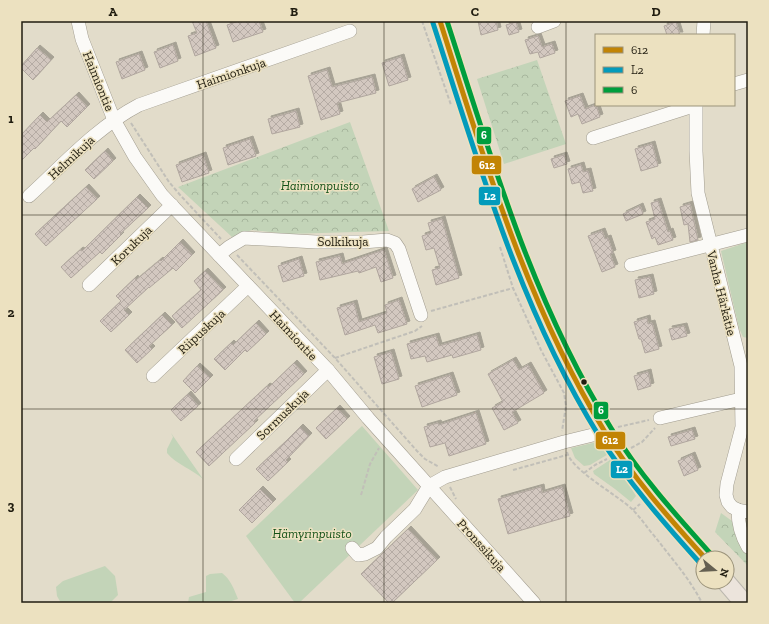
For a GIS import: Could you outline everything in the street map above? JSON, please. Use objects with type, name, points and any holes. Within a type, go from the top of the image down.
[{"type":"highway","points":[[440,21],[503,214],[544,320],[581,392],[610,427],[630,469],[666,514],[698,550]]},
{"type":"highway","points":[[733,590],[744,603]]},
{"type":"street","name":"Haimiontie","points":[[78,21],[82,39],[119,116],[135,157],[162,195],[224,251],[248,286],[328,370],[429,486]]},
{"type":"street","points":[[538,27],[554,21]]},
{"type":"street","points":[[703,34],[704,21]]},
{"type":"street","name":"Haimionkuja","points":[[119,116],[139,105],[350,31]]},
{"type":"street","points":[[735,84],[748,80]]},
{"type":"street","points":[[594,138],[693,106]]},
{"type":"street","name":"Vanha Härkätie","points":[[696,106],[698,193],[740,366],[742,426],[727,484],[726,496],[732,507],[743,511]]},
{"type":"street","name":"Helmikuja","points":[[29,196],[107,125],[119,116]]},
{"type":"street","name":"Korukuja","points":[[89,285],[172,205]]},
{"type":"street","points":[[632,265],[748,235]]},
{"type":"street","name":"Solkikuja","points":[[224,251],[244,238],[316,242],[363,242],[387,240],[395,243],[399,249],[421,315]]},
{"type":"street","name":"Riipuskuja","points":[[153,376],[248,286]]},
{"type":"street","points":[[735,343],[748,345]]},
{"type":"street","name":"Sormuskuja","points":[[236,459],[328,370]]},
{"type":"street","points":[[660,418],[741,399]]},
{"type":"street","points":[[352,548],[358,555],[366,554],[377,548],[414,509],[429,486],[445,478],[610,427]]},
{"type":"street","name":"Pronssikuja","points":[[429,486],[534,603]]},
{"type":"street","points":[[743,511],[738,519],[740,531],[748,547]]},
{"type":"path","points":[[119,116],[143,144],[169,182],[224,251],[335,358],[417,451],[425,459],[438,466],[455,495],[458,504]]},
{"type":"path","points":[[610,427],[618,427],[660,418]]},
{"type":"path","points":[[629,450],[642,442],[655,430],[660,418]]},
{"type":"path","points":[[361,495],[370,464],[381,444],[388,439]]},
{"type":"path","points":[[566,450],[567,455],[573,463],[584,473],[633,510],[686,576],[702,603]]},
{"type":"path","points":[[584,473],[610,457]]},
{"type":"path","points":[[633,510],[640,504]]},
{"type":"green space","points":[[537,60],[566,144],[504,164],[477,79]]},
{"type":"green space","name":"Haimionpuisto","points":[[350,122],[389,231],[288,234],[252,230],[232,237],[178,187]]},
{"type":"green space","points":[[748,242],[748,338],[743,337],[739,328],[721,251]]},
{"type":"green space","name":"Hämyrinpuisto","points":[[362,426],[418,490],[299,603],[295,603],[246,536]]},
{"type":"green space","points":[[171,433],[203,479],[175,461],[167,453],[167,449],[173,437]]},
{"type":"green space","points":[[597,442],[603,445],[610,453],[590,465],[584,466],[575,458],[571,448]]},
{"type":"green space","points":[[613,458],[636,496],[631,502],[594,474],[593,471]]},
{"type":"green space","points":[[721,513],[732,521],[748,521],[748,566],[735,553],[735,550],[732,550],[715,532]]},
{"type":"green space","points":[[105,566],[115,576],[118,595],[110,603],[61,603],[57,596],[56,587],[63,581]]},
{"type":"green space","points":[[222,573],[234,588],[238,599],[225,603],[188,603],[189,597],[206,592],[206,576],[210,574]]},
{"type":"building","points":[[192,21],[206,21],[216,48],[195,56],[188,36],[197,33]]},
{"type":"building","points":[[239,21],[259,21],[263,32],[233,42],[227,25]]},
{"type":"building","points":[[478,21],[496,21],[498,30],[481,35]]},
{"type":"building","points":[[516,22],[519,32],[509,35],[506,25]]},
{"type":"building","points":[[676,22],[680,34],[667,34],[664,26]]},
{"type":"building","points":[[538,36],[542,47],[552,44],[555,53],[540,58],[538,52],[530,54],[525,40]]},
{"type":"building","points":[[173,45],[178,61],[160,68],[154,52]]},
{"type":"building","points":[[37,48],[51,60],[33,80],[21,68],[21,66]]},
{"type":"building","points":[[139,54],[145,70],[122,79],[116,62]]},
{"type":"building","points":[[401,57],[408,80],[389,86],[382,63]]},
{"type":"building","points":[[327,70],[332,87],[372,77],[376,93],[337,103],[340,114],[321,120],[308,76]]},
{"type":"building","points":[[76,95],[87,107],[67,127],[61,121],[35,149],[34,148],[21,161],[21,135],[40,115],[47,122]]},
{"type":"building","points":[[580,96],[585,109],[596,106],[600,117],[582,124],[578,114],[571,117],[565,101]]},
{"type":"building","points":[[296,111],[300,127],[272,134],[268,119]]},
{"type":"building","points":[[250,139],[256,156],[228,165],[223,148]]},
{"type":"building","points":[[652,144],[658,166],[641,171],[635,149]]},
{"type":"building","points":[[105,151],[113,161],[94,179],[85,170]]},
{"type":"building","points":[[203,155],[209,173],[182,182],[176,165]]},
{"type":"building","points":[[564,155],[567,164],[554,168],[551,159]]},
{"type":"building","points":[[581,165],[583,172],[588,171],[593,191],[583,193],[580,182],[572,184],[568,169]]},
{"type":"building","points":[[434,177],[441,190],[418,202],[412,189]]},
{"type":"building","points":[[86,187],[97,199],[46,246],[35,234]]},
{"type":"building","points":[[137,197],[148,208],[120,234],[121,235],[102,254],[100,252],[71,278],[61,267],[80,250],[82,251]]},
{"type":"building","points":[[658,201],[668,232],[670,231],[673,240],[658,245],[655,237],[652,239],[646,222],[655,219],[651,203]]},
{"type":"building","points":[[690,204],[698,240],[690,242],[688,224],[684,225],[680,207]]},
{"type":"building","points":[[640,206],[643,214],[626,221],[623,214]]},
{"type":"building","points":[[442,219],[459,278],[436,285],[432,270],[440,268],[434,248],[426,250],[422,236],[431,233],[428,223]]},
{"type":"building","points":[[602,231],[605,239],[608,238],[613,253],[610,254],[615,267],[602,272],[588,236]]},
{"type":"building","points":[[180,242],[192,255],[176,271],[173,268],[124,310],[129,315],[111,332],[100,321],[121,301],[116,296],[135,278],[136,280],[160,260],[161,261]]},
{"type":"building","points":[[384,250],[393,278],[381,282],[376,267],[359,273],[358,271],[320,280],[316,262],[340,256],[342,264]]},
{"type":"building","points":[[299,259],[304,276],[283,282],[278,266]]},
{"type":"building","points":[[205,271],[223,290],[182,328],[172,316],[201,290],[194,281]]},
{"type":"building","points":[[650,277],[654,294],[639,298],[635,280]]},
{"type":"building","points":[[399,300],[407,324],[378,333],[375,325],[345,335],[337,308],[354,303],[359,322],[387,313],[385,305]]},
{"type":"building","points":[[162,315],[172,325],[149,346],[152,349],[137,363],[125,350]]},
{"type":"building","points":[[647,318],[648,324],[652,323],[659,349],[645,353],[634,322]]},
{"type":"building","points":[[256,323],[266,334],[247,352],[245,350],[225,370],[214,359],[231,343],[233,345]]},
{"type":"building","points":[[684,326],[687,336],[672,340],[669,329]]},
{"type":"building","points":[[477,335],[481,350],[453,358],[452,355],[427,362],[425,356],[411,359],[407,344],[436,336],[439,346]]},
{"type":"building","points":[[391,352],[399,379],[382,384],[374,357]]},
{"type":"building","points":[[513,360],[519,370],[528,365],[544,393],[512,412],[518,423],[504,430],[492,408],[503,402],[488,374]]},
{"type":"building","points":[[294,363],[304,374],[209,466],[196,452]]},
{"type":"building","points":[[197,366],[210,378],[195,393],[183,381]]},
{"type":"building","points":[[648,372],[651,386],[638,390],[634,376]]},
{"type":"building","points":[[450,375],[457,395],[422,407],[415,386]]},
{"type":"building","points":[[188,394],[198,406],[181,421],[171,410]]},
{"type":"building","points":[[337,408],[347,419],[326,439],[316,428]]},
{"type":"building","points":[[476,413],[486,444],[449,456],[445,443],[430,447],[424,427],[438,423],[439,425]]},
{"type":"building","points":[[300,427],[309,436],[286,460],[288,462],[268,481],[256,469]]},
{"type":"building","points":[[692,430],[695,439],[671,446],[668,437]]},
{"type":"building","points":[[692,455],[698,470],[684,476],[678,461]]},
{"type":"building","points":[[541,487],[542,493],[562,487],[570,516],[508,534],[498,499]]},
{"type":"building","points":[[260,489],[273,502],[252,523],[239,510]]},
{"type":"building","points":[[408,529],[437,560],[392,603],[389,603],[361,574]]},
{"type":"transit line","name":"612","points":[[440,21],[491,180],[510,232],[530,283],[577,384],[605,432],[627,465],[652,497],[698,550]]},
{"type":"transit line","name":"6","points":[[447,21],[498,178],[517,230],[537,281],[583,380],[611,428],[633,461],[658,493],[707,550]]},
{"type":"transit line","name":"L2","points":[[433,23],[467,129],[504,235],[546,338],[571,388],[610,453],[647,502],[695,557]]}]
